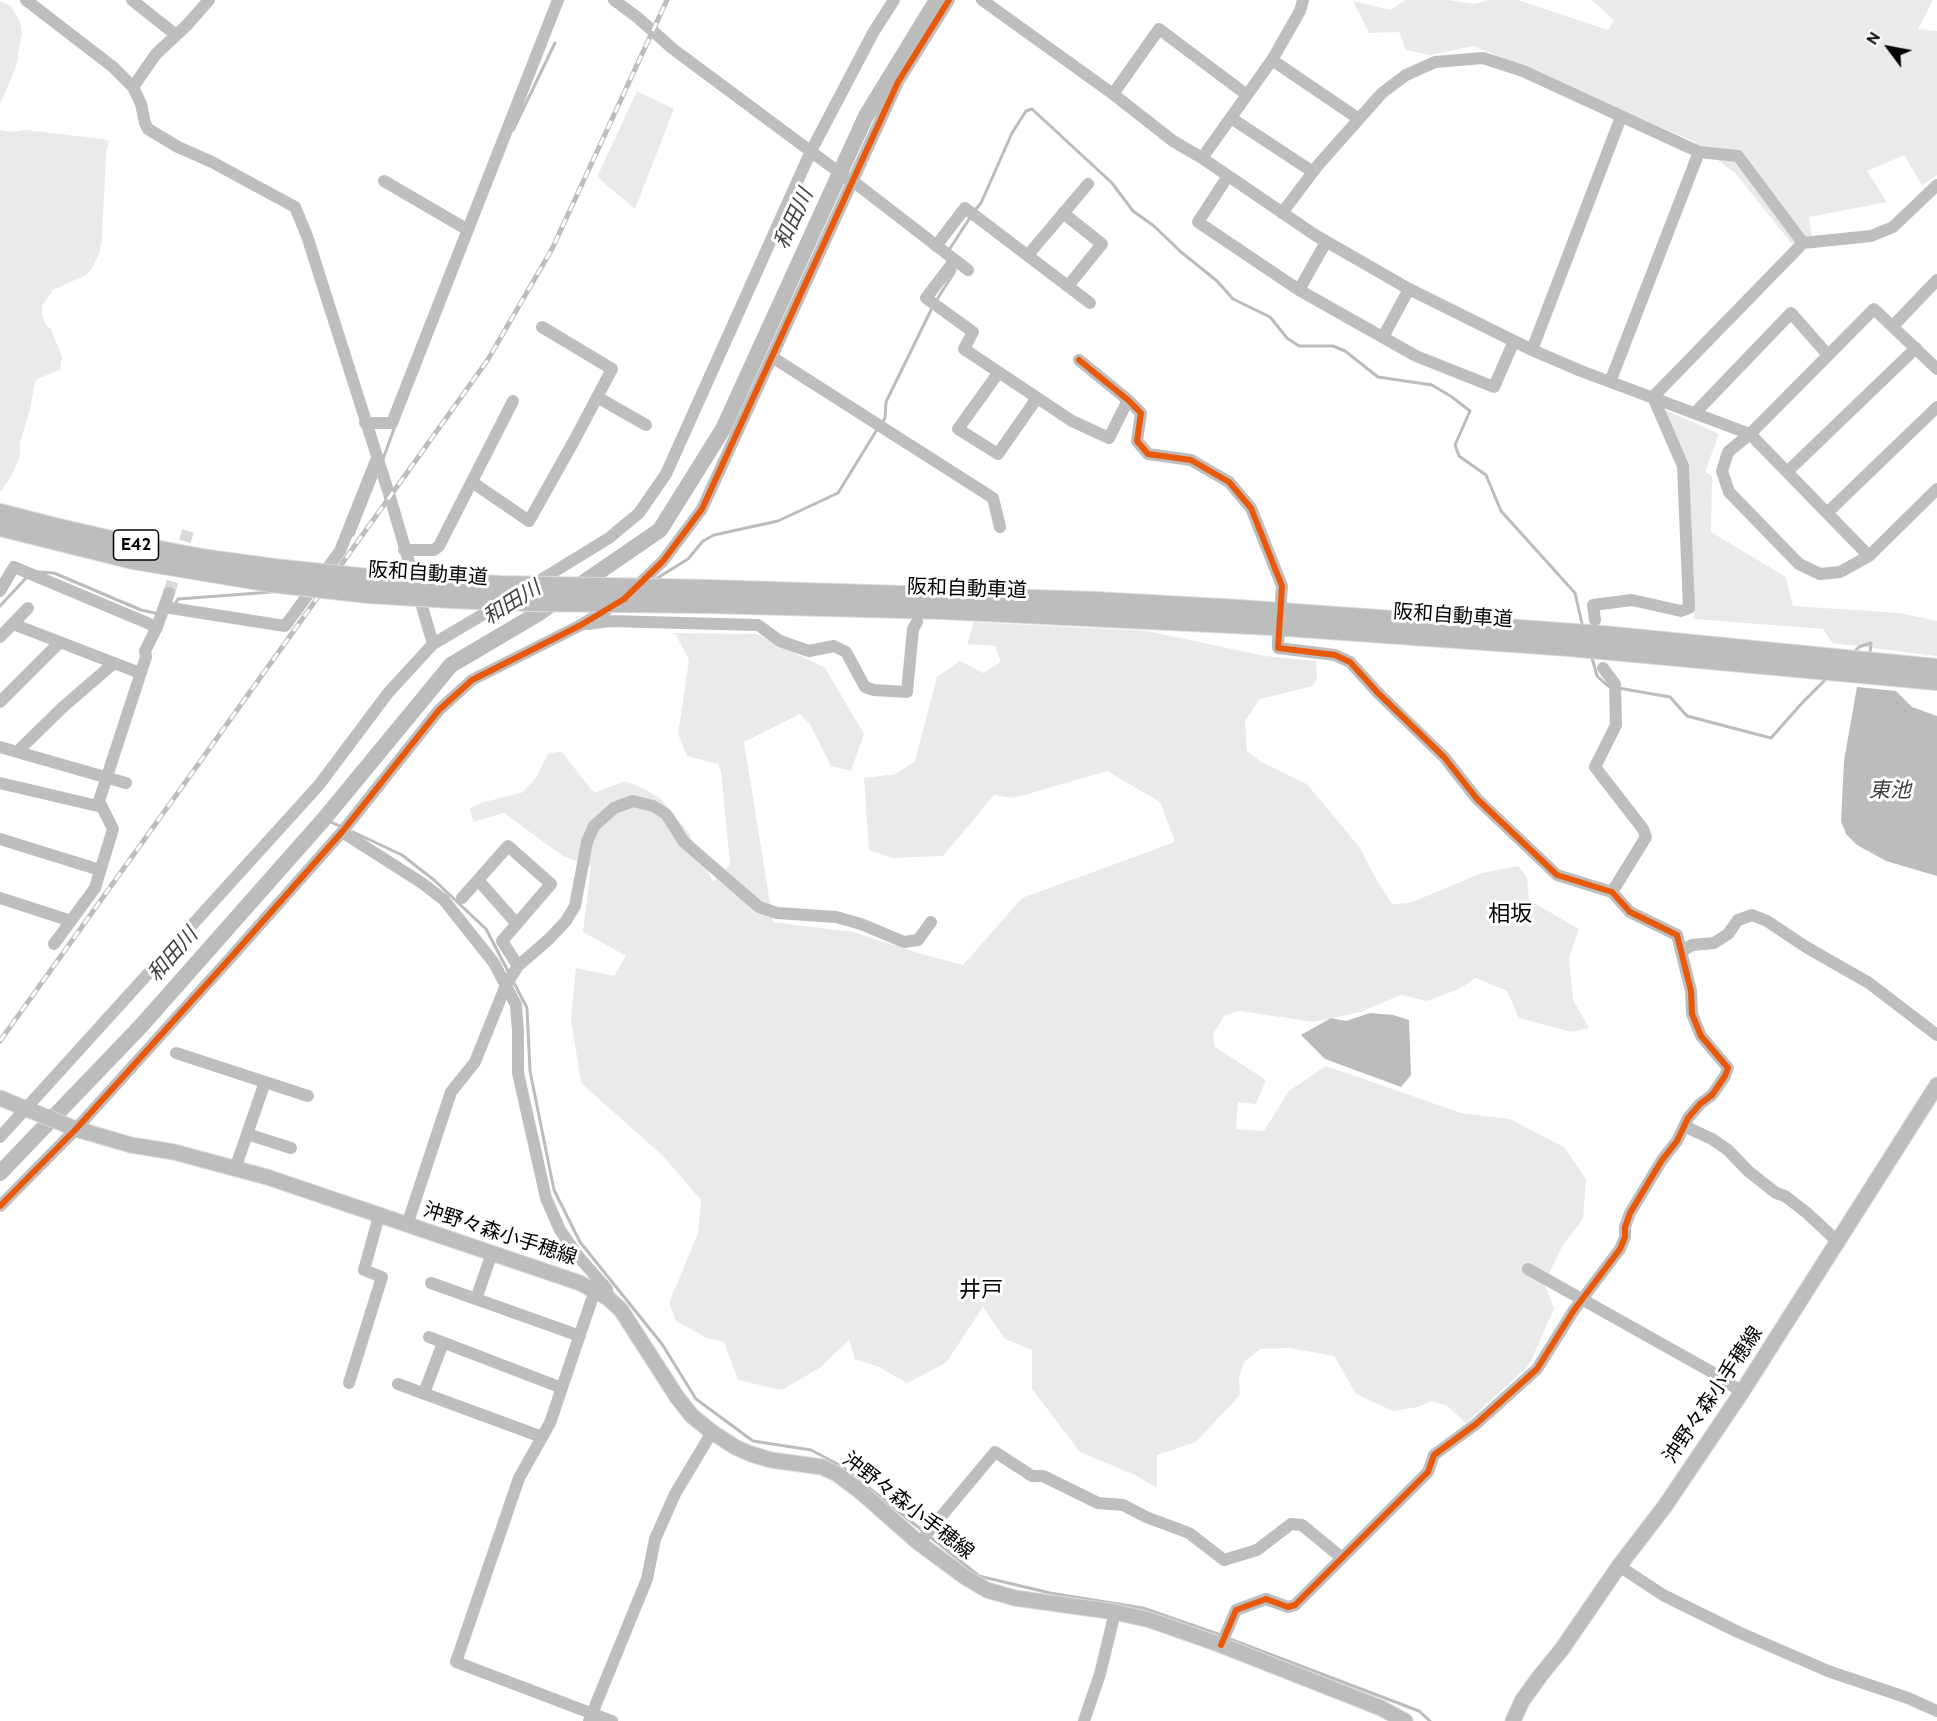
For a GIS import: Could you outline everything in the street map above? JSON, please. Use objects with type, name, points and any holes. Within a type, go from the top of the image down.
[{"type":"highway","name":"阪和自動車道","points":[[0,513],[272,575]]},
{"type":"highway","name":"阪和自動車道","points":[[0,528],[133,560],[272,575],[708,596],[1096,601],[1603,635],[1835,664],[1916,672],[1937,668]]},
{"type":"highway","name":"阪和自動車道","points":[[1916,672],[1937,681]]},
{"type":"main road","name":"沖野々森小手穂線","points":[[1513,1721],[1522,1701],[1539,1676],[1562,1649],[1619,1566],[1665,1506],[1742,1392],[1937,1084]]},
{"type":"main road","name":"沖野々森小手穂線","points":[[0,1098],[73,1128],[131,1145],[174,1152],[267,1178],[580,1283],[602,1294],[621,1310],[677,1397],[692,1416],[712,1432],[751,1454],[771,1460],[822,1467],[837,1474],[919,1543],[965,1577],[987,1590],[1015,1598],[1114,1612],[1150,1620],[1221,1645],[1381,1708],[1404,1721]]},
{"type":"street","points":[[26,0],[113,67],[134,87],[148,129],[178,147],[239,176],[295,207],[307,236],[433,644]]},
{"type":"street","points":[[132,0],[176,35]]},
{"type":"street","points":[[134,87],[156,54],[187,26],[209,0]]},
{"type":"street","points":[[365,423],[392,423],[558,0]]},
{"type":"street","points":[[614,0],[673,49],[851,180],[968,270]]},
{"type":"street","points":[[0,1137],[28,1109],[319,785],[388,693],[433,644],[576,560],[609,538],[639,513],[666,474],[782,213],[873,33],[894,0]]},
{"type":"street","points":[[0,1206],[342,832],[439,710],[472,680],[581,625],[624,598],[663,561],[702,509],[851,180],[898,82],[950,0]]},
{"type":"street","points":[[982,0],[1113,94],[1173,141],[1326,242],[1409,289],[1532,350],[1610,382],[1750,434],[1869,556]]},
{"type":"street","points":[[1202,158],[1272,60],[1300,11],[1303,0]]},
{"type":"street","points":[[1113,94],[1159,29],[1247,95]]},
{"type":"street","points":[[1282,213],[1312,172],[1382,93],[1406,75],[1435,62],[1483,58],[1523,71],[1699,152],[1738,156],[1803,243]]},
{"type":"street","points":[[1272,60],[1359,119]]},
{"type":"street","points":[[1532,350],[1621,117]]},
{"type":"street","points":[[1231,118],[1312,172]]},
{"type":"street","points":[[1610,382],[1699,152]]},
{"type":"street","points":[[1228,176],[1198,222],[1299,290],[1416,356],[1494,387],[1514,341]]},
{"type":"street","points":[[384,181],[468,230]]},
{"type":"street","points":[[1028,255],[1088,184]]},
{"type":"street","points":[[1653,398],[1803,243],[1872,236],[1893,227],[1937,185]]},
{"type":"street","points":[[936,246],[965,208],[1090,303]]},
{"type":"street","points":[[1063,213],[1102,244],[1068,286]]},
{"type":"street","points":[[1299,290],[1326,242]]},
{"type":"street","points":[[955,260],[926,298],[973,332],[964,349],[1072,422],[1109,438],[1128,400]]},
{"type":"street","points":[[1893,326],[1937,280]]},
{"type":"street","points":[[1383,338],[1409,289]]},
{"type":"street","points":[[1937,369],[1874,309],[1750,434],[1728,452],[1722,471],[1729,492],[1799,564],[1821,574],[1840,572],[1869,556],[1937,489]]},
{"type":"street","points":[[1695,413],[1791,313],[1828,355]]},
{"type":"street","points":[[472,482],[529,521],[612,369],[542,327]]},
{"type":"street","points":[[1787,472],[1916,348]]},
{"type":"street","points":[[772,357],[993,498],[1000,527]]},
{"type":"street","points":[[1079,360],[1141,413],[1137,441],[1148,454],[1191,460],[1229,482],[1251,508],[1282,586],[1278,648],[1335,655],[1350,662],[1378,693],[1444,757],[1477,799],[1557,875],[1612,892],[1630,912],[1677,934],[1691,991],[1692,1014],[1701,1036],[1728,1068],[1712,1095],[1700,1104],[1688,1118],[1677,1141],[1662,1160],[1630,1213],[1620,1249],[1583,1298],[1537,1370],[1476,1424],[1434,1455],[1428,1472],[1295,1605],[1288,1607],[1266,1599],[1236,1610],[1221,1645]]},
{"type":"street","points":[[999,372],[958,429],[998,454],[1037,398]]},
{"type":"street","points":[[597,397],[646,425]]},
{"type":"street","points":[[1595,620],[1593,605],[1632,600],[1681,610],[1689,608],[1683,466],[1653,398]]},
{"type":"street","points":[[405,550],[434,550],[439,546],[513,401]]},
{"type":"street","points":[[1827,513],[1937,407]]},
{"type":"street","points":[[164,607],[285,626],[340,551],[377,458]]},
{"type":"street","points":[[0,591],[14,567],[157,627]]},
{"type":"street","points":[[54,944],[95,888],[112,829],[99,801],[146,657],[145,651],[157,627],[169,593]]},
{"type":"street","points":[[0,637],[28,608]]},
{"type":"street","points":[[581,625],[609,621],[758,625],[780,641],[809,651],[834,646],[846,652],[865,687],[874,690],[907,692],[913,629],[917,622]]},
{"type":"street","points":[[13,624],[140,673]]},
{"type":"street","points":[[0,702],[60,642]]},
{"type":"street","points":[[17,752],[63,707],[114,663]]},
{"type":"street","points":[[1603,668],[1615,684],[1616,725],[1595,767],[1643,829],[1646,837],[1612,892]]},
{"type":"street","points":[[0,747],[126,783]]},
{"type":"street","points":[[0,783],[102,807]]},
{"type":"street","points":[[407,1225],[451,1092],[475,1062],[506,986],[518,966],[549,939],[566,921],[575,906],[587,842],[594,826],[614,808],[633,801],[653,806],[666,814],[684,842],[759,907],[777,913],[836,917],[861,924],[904,942],[918,940],[932,922]]},
{"type":"street","points":[[342,832],[422,883],[444,900],[494,963],[516,1005],[518,1073],[546,1198],[560,1230],[578,1256],[607,1289],[602,1294],[580,1336],[550,1423],[519,1478],[456,1662],[590,1717],[612,1721]]},
{"type":"street","points":[[0,840],[100,870]]},
{"type":"street","points":[[462,898],[508,846],[551,884],[502,941],[518,966]]},
{"type":"street","points":[[478,880],[517,924]]},
{"type":"street","points":[[0,898],[71,921]]},
{"type":"street","points":[[1682,951],[1692,945],[1714,943],[1728,934],[1738,920],[1752,915],[1767,921],[1806,947],[1869,983],[1937,1035]]},
{"type":"street","points":[[176,1053],[308,1096]]},
{"type":"street","points":[[235,1169],[265,1082]]},
{"type":"street","points":[[1684,1126],[1712,1139],[1728,1150],[1748,1172],[1776,1193],[1785,1196],[1837,1241]]},
{"type":"street","points":[[247,1134],[291,1148]]},
{"type":"street","points":[[349,1383],[382,1277],[364,1270],[379,1216]]},
{"type":"street","points":[[476,1299],[492,1253]]},
{"type":"street","points":[[1528,1269],[1583,1298],[1742,1392]]},
{"type":"street","points":[[431,1283],[580,1336]]},
{"type":"street","points":[[429,1337],[562,1388]]},
{"type":"street","points":[[424,1394],[443,1343]]},
{"type":"street","points":[[398,1384],[542,1437]]},
{"type":"street","points":[[590,1717],[647,1579],[656,1539],[675,1494],[712,1432]]},
{"type":"street","points":[[919,1543],[995,1452],[1032,1476],[1043,1476],[1098,1503],[1123,1505],[1146,1517],[1189,1533],[1224,1560],[1257,1550],[1292,1524],[1302,1525],[1342,1558]]},
{"type":"street","points":[[1619,1566],[1663,1595],[1738,1632],[1828,1671],[1908,1698],[1937,1711]]},
{"type":"street","points":[[1084,1721],[1100,1674],[1114,1612]]},
{"type":"shaded area","points":[[1406,0],[1449,0],[1475,4],[1488,0],[1518,0],[1608,30],[1614,21],[1592,0],[1933,0],[1918,29],[1937,31],[1937,175],[1922,185],[1904,155],[1867,171],[1887,202],[1809,217],[1812,237],[1792,244],[1735,173],[1693,141],[1474,46],[1430,55],[1406,50],[1399,32],[1369,33],[1353,1],[1390,10]]},
{"type":"shaded area","points":[[0,1],[11,6],[20,22],[22,33],[16,67],[0,104]]},
{"type":"shaded area","points":[[637,91],[674,109],[635,209],[598,175]]},
{"type":"shaded area","points":[[0,130],[13,132],[25,130],[109,141],[106,153],[102,240],[99,254],[86,275],[53,290],[42,306],[42,316],[46,325],[51,329],[62,357],[60,370],[35,381],[20,443],[20,456],[11,477],[0,492]]},
{"type":"shaded area","points":[[1663,409],[1719,434],[1705,472],[1712,476],[1711,532],[1786,577],[1793,606],[1900,613],[1937,621],[1937,656],[1832,643],[1823,629],[1694,619],[1689,463]]},
{"type":"shaded area","points":[[974,622],[1147,631],[1265,656],[1316,661],[1317,677],[1313,686],[1260,699],[1245,721],[1247,751],[1261,762],[1307,784],[1360,848],[1392,904],[1410,903],[1482,873],[1518,866],[1527,877],[1529,900],[1579,929],[1569,958],[1573,1000],[1589,1028],[1571,1032],[1519,1018],[1507,991],[1476,978],[1459,989],[1427,1001],[1401,995],[1360,1012],[1314,1022],[1240,1011],[1225,1015],[1213,1034],[1215,1047],[1266,1080],[1256,1104],[1238,1102],[1236,1129],[1264,1131],[1289,1091],[1326,1066],[1461,1113],[1510,1119],[1564,1147],[1586,1179],[1583,1219],[1563,1245],[1544,1283],[1554,1309],[1529,1365],[1466,1423],[1446,1405],[1431,1401],[1418,1407],[1393,1411],[1356,1394],[1334,1356],[1290,1348],[1260,1349],[1244,1362],[1239,1377],[1240,1395],[1196,1442],[1157,1455],[1157,1488],[1135,1475],[1080,1452],[1032,1389],[1032,1350],[1005,1339],[983,1307],[946,1363],[907,1383],[879,1367],[855,1359],[849,1340],[821,1367],[782,1390],[738,1380],[724,1342],[707,1338],[676,1321],[669,1303],[698,1233],[701,1200],[662,1155],[581,1083],[571,1019],[576,968],[614,976],[626,956],[583,932],[591,867],[563,856],[504,813],[473,822],[470,808],[484,802],[521,793],[536,778],[548,754],[561,751],[594,793],[625,781],[660,798],[689,833],[713,882],[730,864],[721,771],[718,764],[687,756],[678,734],[689,660],[676,635],[671,633],[757,634],[825,668],[864,734],[851,771],[831,766],[810,724],[800,714],[744,742],[773,922],[853,932],[963,965],[1022,898],[1175,842],[1160,802],[1107,771],[1014,798],[994,795],[943,856],[892,858],[869,850],[864,778],[896,774],[915,761],[937,677],[960,661],[983,673],[1001,662],[995,646],[967,644]]},
{"type":"water","name":"東池","points":[[1857,687],[1896,691],[1912,707],[1937,716],[1937,876],[1886,861],[1857,845],[1846,834],[1841,821],[1844,761]]},
{"type":"water","points":[[1370,1013],[1393,1015],[1409,1020],[1411,1075],[1401,1087],[1325,1059],[1301,1035],[1331,1018],[1346,1021]]},
{"type":"waterway","name":"和田川","points":[[0,1173],[141,1026],[324,819],[451,665],[539,613],[660,530],[723,429],[866,116],[937,0]]},
{"type":"waterway","points":[[513,130],[555,43]]},
{"type":"waterway","points":[[975,210],[981,203],[1012,133],[1026,111],[1032,109],[1112,183],[1133,211],[1154,226],[1181,252],[1217,281],[1233,299],[1270,317],[1287,338],[1299,346],[1333,346],[1345,351],[1378,377],[1432,385],[1452,397],[1470,411],[1455,445],[1459,456],[1486,475],[1501,511],[1575,593],[1583,628]]},
{"type":"waterway","points":[[949,250],[971,216]]},
{"type":"waterway","points":[[936,301],[955,271],[954,268]]},
{"type":"waterway","points":[[882,423],[885,418],[886,402],[933,306]]},
{"type":"waterway","points":[[383,459],[395,426]]},
{"type":"waterway","points":[[654,580],[688,559],[703,541],[714,535],[778,521],[838,493],[878,428]]},
{"type":"waterway","points":[[353,535],[376,477]]},
{"type":"waterway","points":[[39,572],[54,573],[141,610],[159,614]]},
{"type":"waterway","points":[[0,606],[28,576]]},
{"type":"waterway","points":[[174,606],[178,599],[272,592]]},
{"type":"waterway","points":[[1852,654],[1859,647],[1871,643],[1870,656]]},
{"type":"waterway","points":[[1591,654],[1597,676],[1612,687]]},
{"type":"waterway","points":[[1618,688],[1670,697],[1687,716],[1771,738],[1828,677]]},
{"type":"waterway","points":[[324,819],[342,827]]},
{"type":"waterway","points":[[353,832],[402,855],[434,880],[486,929],[509,973]]},
{"type":"waterway","points":[[513,981],[527,1008],[530,1071],[554,1190],[580,1242],[662,1344],[696,1399],[753,1441],[811,1450],[843,1467],[923,1531]]},
{"type":"waterway","points":[[929,1536],[979,1576],[1050,1593],[1143,1608],[1221,1635]]},
{"type":"waterway","points":[[1227,1638],[1419,1711],[1430,1721]]},
{"type":"tunnel","points":[[169,593],[188,531]]},
{"type":"tunnel","points":[[925,602],[934,578]]},
{"type":"railway","points":[[0,1041],[487,361],[552,249],[667,0]]},
{"type":"cycle path","points":[[0,1206],[76,1129],[342,832],[439,710],[472,680],[581,625],[624,599],[663,561],[702,509],[898,82],[949,0]]},
{"type":"cycle path","points":[[1079,360],[1141,413],[1137,441],[1148,454],[1191,460],[1229,482],[1251,508],[1282,586],[1278,648],[1335,655],[1350,662],[1378,693],[1444,757],[1477,799],[1557,875],[1612,892],[1630,912],[1677,935],[1691,991],[1692,1014],[1701,1036],[1728,1068],[1712,1095],[1700,1104],[1688,1118],[1677,1141],[1662,1160],[1630,1213],[1620,1249],[1574,1310],[1537,1369],[1476,1424],[1434,1455],[1428,1472],[1295,1605],[1288,1607],[1266,1599],[1236,1610],[1221,1645]]},
{"type":"district","name":"相坂","points":[[1510,915]]},
{"type":"district","name":"井戸","points":[[981,1291]]}]
